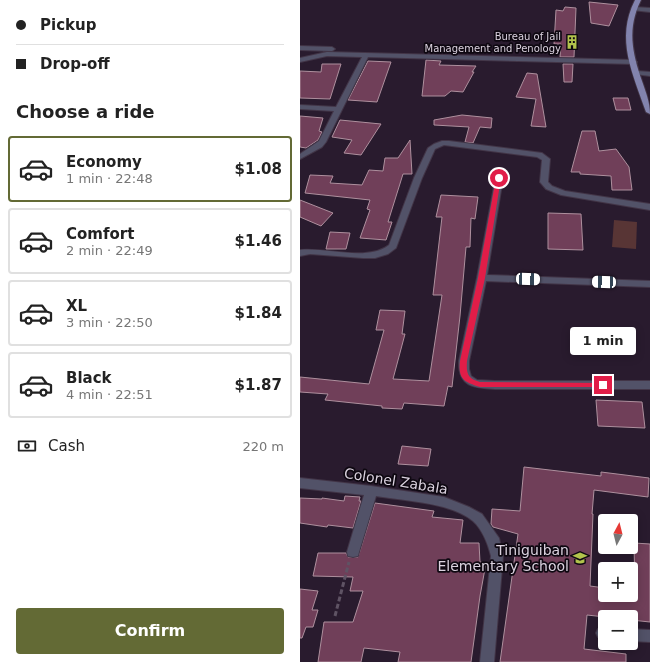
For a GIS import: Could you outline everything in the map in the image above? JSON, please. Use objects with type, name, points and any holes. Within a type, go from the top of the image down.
[{"type":"main road","points":[[638,0],[628,26],[633,59],[648,101],[650,112]]},
{"type":"street","points":[[634,9],[650,10]]},
{"type":"street","points":[[300,48],[633,59]]},
{"type":"street","points":[[300,60],[327,54],[633,59]]},
{"type":"street","points":[[300,157],[319,145],[366,55]]},
{"type":"street","points":[[637,73],[650,74]]},
{"type":"street","points":[[300,107],[338,109]]},
{"type":"street","points":[[300,253],[312,250],[377,256],[389,250],[393,246],[418,178],[432,148],[443,143],[539,155],[546,159],[543,181],[545,185],[551,189],[650,207]]},
{"type":"street","points":[[499,178],[482,278],[463,366],[463,371],[470,382],[495,385],[650,385]]},
{"type":"street","points":[[482,278],[650,284]]},
{"type":"street","name":"Colonel Zabala","points":[[300,483],[371,491],[444,502],[466,510],[478,518],[494,542],[497,556],[487,662]]},
{"type":"street","points":[[353,552],[371,491]]},
{"type":"street","points":[[638,635],[650,636]]},
{"type":"path","points":[[335,616],[353,552]]},
{"type":"shaded area","points":[[614,220],[637,222],[636,249],[612,247]]},
{"type":"building","points":[[589,2],[618,5],[609,26],[591,23]]},
{"type":"building","points":[[565,7],[576,8],[574,57],[560,57],[561,44],[554,44],[556,10],[563,11]]},
{"type":"building","points":[[426,60],[441,61],[439,65],[476,66],[463,92],[451,91],[445,96],[422,96]]},
{"type":"building","points":[[368,61],[391,62],[377,102],[348,100]]},
{"type":"building","points":[[322,64],[341,64],[330,99],[300,98],[300,71],[321,72]]},
{"type":"building","points":[[563,64],[573,64],[572,82],[564,82]]},
{"type":"building","points":[[527,73],[537,74],[546,127],[531,126],[536,99],[516,97]]},
{"type":"building","points":[[613,98],[628,98],[631,110],[616,110]]},
{"type":"building","points":[[462,115],[492,118],[491,128],[480,127],[473,143],[465,142],[469,127],[434,125],[434,120]]},
{"type":"building","points":[[300,116],[323,118],[319,131],[322,132],[318,140],[306,148],[300,147]]},
{"type":"building","points":[[340,120],[381,124],[361,155],[344,153],[352,140],[332,137]]},
{"type":"building","points":[[582,131],[595,131],[599,151],[616,149],[629,167],[632,190],[612,190],[611,176],[571,172]]},
{"type":"building","points":[[410,140],[412,174],[403,174],[388,222],[392,222],[386,240],[360,238],[370,210],[367,209],[370,200],[305,193],[310,175],[333,176],[330,183],[362,185],[369,170],[383,171],[385,158],[398,158]]},
{"type":"building","points":[[441,195],[478,197],[475,219],[471,218],[470,247],[466,247],[452,387],[448,386],[444,406],[404,403],[402,409],[382,408],[382,406],[325,400],[328,394],[300,392],[300,377],[369,384],[384,330],[376,330],[380,310],[405,311],[402,334],[405,334],[393,379],[429,381],[442,295],[433,295],[442,217],[436,217]]},
{"type":"building","points":[[300,200],[333,213],[321,226],[300,217]]},
{"type":"building","points":[[548,213],[581,214],[583,250],[548,249]]},
{"type":"building","points":[[330,232],[350,233],[346,249],[326,249]]},
{"type":"building","points":[[596,400],[642,402],[645,428],[598,426]]},
{"type":"building","points":[[402,446],[431,449],[428,466],[398,464]]},
{"type":"building","name":"Tiniguiban Elementary School","points":[[524,467],[601,476],[601,472],[649,478],[648,497],[594,490],[590,586],[598,587],[598,602],[638,602],[638,562],[634,562],[634,554],[638,554],[638,543],[650,544],[650,622],[638,621],[638,610],[598,610],[598,616],[587,615],[584,649],[626,654],[626,662],[500,662],[518,534],[493,527],[491,524],[492,509],[520,511]]},
{"type":"building","points":[[345,496],[360,497],[359,501],[361,501],[353,528],[328,525],[327,527],[300,523],[300,498],[322,498],[344,501]]},
{"type":"building","points":[[375,503],[434,511],[432,517],[463,520],[460,543],[479,543],[480,562],[486,563],[471,662],[398,662],[400,652],[364,648],[361,662],[318,662],[324,622],[353,622],[363,591],[350,591],[353,577],[313,576],[318,553],[346,553],[348,557],[358,557]]},
{"type":"building","points":[[300,589],[318,591],[312,610],[318,610],[313,627],[306,627],[302,638],[300,638]]},
{"type":"place","name":"Bureau of Jail Management and Penology","points":[[572,42]]},
{"type":"place","name":"Tiniguiban Elementary School","points":[[580,558]]},
{"type":"route","points":[[499,178],[482,278],[464,361],[463,371],[465,377],[470,382],[495,385],[603,385]]}]
